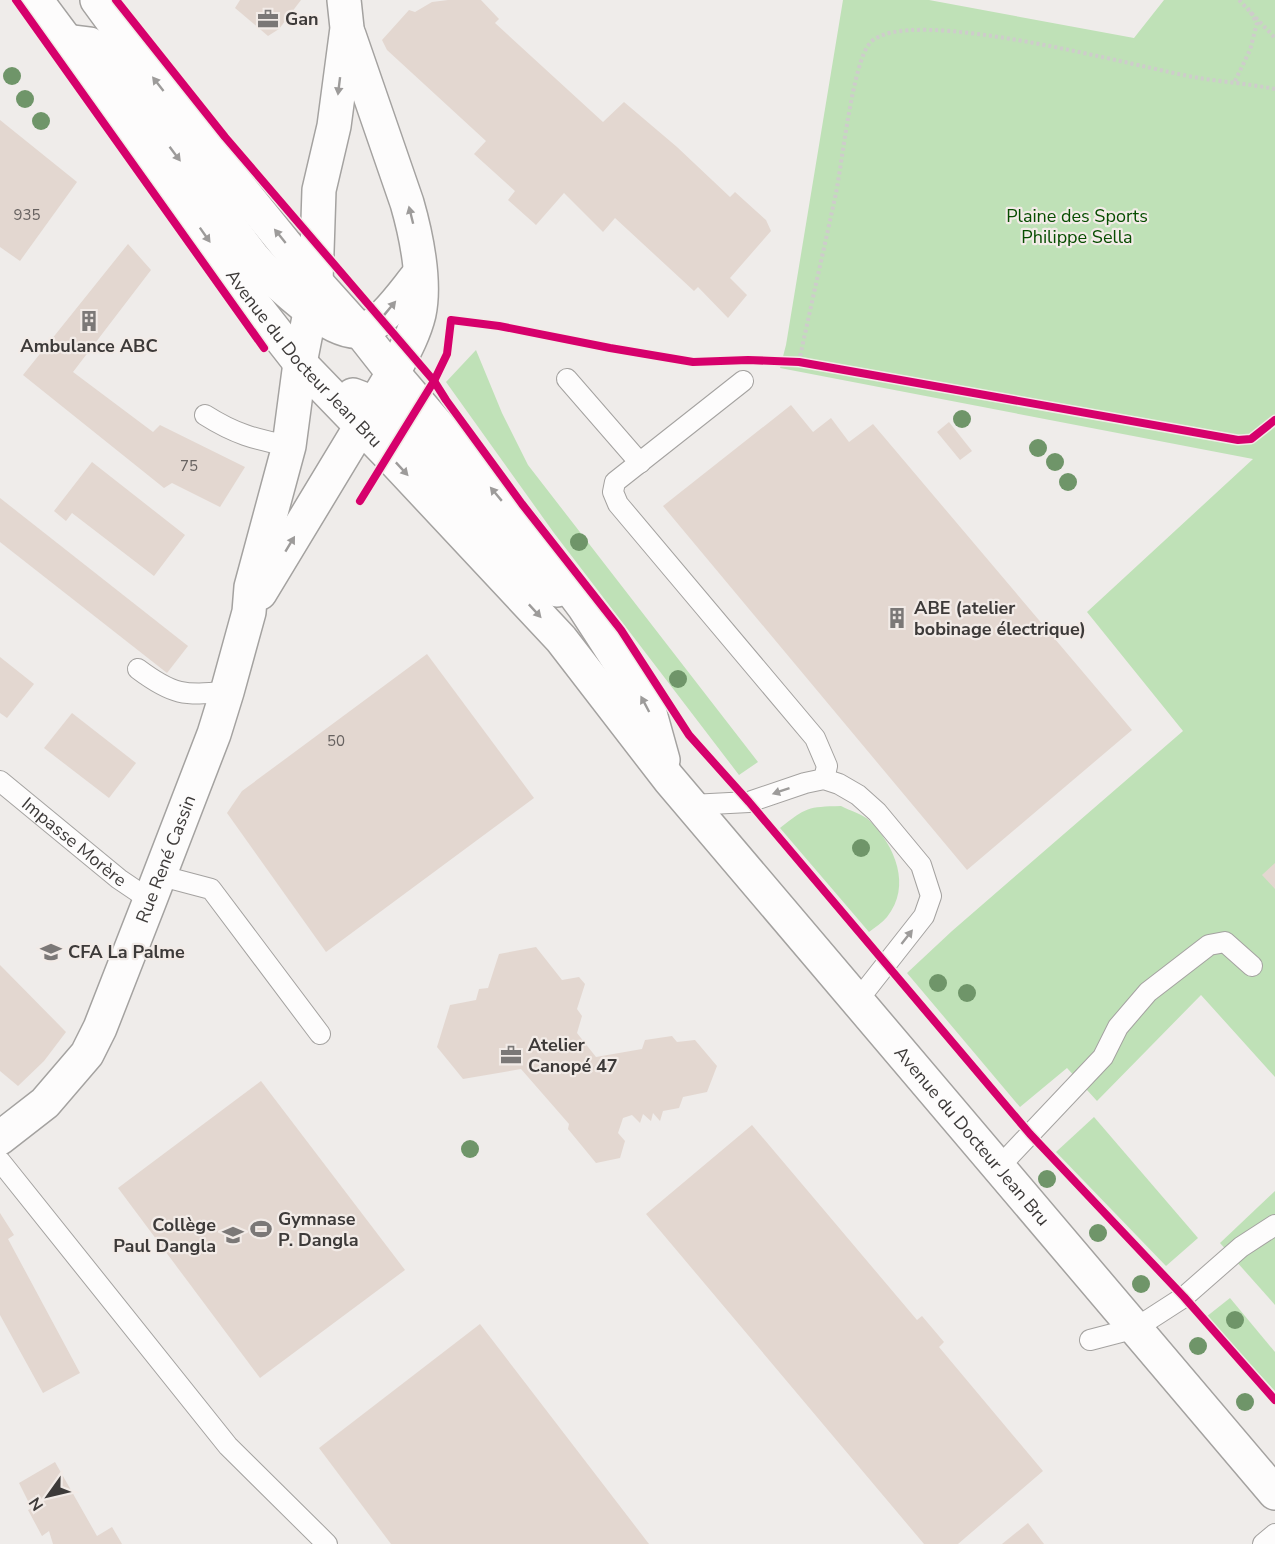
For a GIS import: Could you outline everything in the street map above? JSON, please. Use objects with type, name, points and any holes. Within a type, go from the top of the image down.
[{"type":"main road","name":"Avenue du Docteur Jean Bru","points":[[36,0],[130,126],[243,290],[300,363],[327,391],[367,415],[561,639],[669,779],[1275,1493]]},
{"type":"main road","name":"Avenue du Docteur Jean Bru","points":[[97,0],[313,296],[360,331],[524,527],[584,607],[648,706],[669,779]]},
{"type":"main road","points":[[249,612],[251,587],[291,430],[300,363],[313,296],[319,190],[334,126],[345,14]]},
{"type":"main road","points":[[249,612],[393,373],[406,348],[419,314],[420,273],[408,203],[345,14]]},
{"type":"main road","points":[[66,41],[90,44],[106,61],[252,256],[275,281],[313,296]]},
{"type":"main road","points":[[360,331],[381,319],[420,273]]},
{"type":"main road","points":[[291,430],[309,400],[327,391]]},
{"type":"main road","points":[[367,415],[420,441],[553,586],[598,629]]},
{"type":"main road","name":"Rue René Cassin","points":[[0,1138],[45,1103],[87,1053],[100,1028],[214,734],[249,612]]},
{"type":"lane","points":[[567,379],[640,463]]},
{"type":"lane","points":[[743,381],[615,483],[613,492],[618,504],[815,738],[827,766],[824,779]]},
{"type":"lane","points":[[205,415],[227,429],[252,438],[291,430]]},
{"type":"lane","points":[[138,669],[159,685],[188,694],[227,692]]},
{"type":"lane","points":[[691,805],[749,802],[824,779],[839,784],[858,795],[877,812],[921,865],[931,896],[924,916],[858,1000]]},
{"type":"lane","name":"Impasse Morère","points":[[0,781],[119,879],[154,887],[211,889],[320,1034]]},
{"type":"lane","points":[[998,1168],[1103,1057],[1118,1027],[1148,992],[1209,945],[1215,943],[1225,942],[1252,966]]},
{"type":"lane","points":[[0,1161],[228,1446],[327,1544]]},
{"type":"lane","points":[[1090,1340],[1136,1328],[1184,1297],[1241,1247],[1275,1225]]},
{"type":"lane","points":[[1263,1544],[1275,1534]]},
{"type":"path","points":[[1239,0],[1275,38]]},
{"type":"path","points":[[1235,81],[1250,50],[1257,23],[1248,8]]},
{"type":"path","points":[[799,362],[836,193],[856,80],[864,51],[871,41],[879,36],[906,30],[973,33],[1055,46],[1198,78],[1235,81],[1275,89]]},
{"type":"green space","name":"Plaine des Sports Philippe Sella","points":[[843,0],[929,0],[1134,38],[1164,0],[1275,0],[1275,1077],[1201,995],[1097,1101],[1067,1068],[1020,1107],[907,973],[952,931],[1183,731],[1087,612],[1253,459],[780,368],[786,345]]},
{"type":"green space","points":[[476,350],[502,413],[528,465],[758,762],[739,775],[554,533],[446,382]]},
{"type":"green space","points":[[841,806],[870,821],[887,842],[897,867],[899,880],[894,905],[885,919],[869,932],[780,828],[808,810]]},
{"type":"green space","points":[[1094,1117],[1198,1238],[1166,1266],[1056,1152]]},
{"type":"green space","points":[[1275,1191],[1275,1305],[1220,1243]]},
{"type":"green space","points":[[1230,1298],[1275,1352],[1275,1391],[1206,1317]]},
{"type":"building","name":"Gan","points":[[240,0],[301,0],[279,29],[268,36],[235,8]]},
{"type":"building","points":[[481,0],[499,19],[495,23],[603,122],[624,102],[677,147],[730,197],[735,192],[766,220],[771,231],[730,278],[747,295],[728,318],[698,287],[694,291],[615,218],[603,232],[564,193],[536,225],[508,200],[515,191],[474,154],[486,141],[387,50],[382,40],[409,10],[415,12],[432,2]]},
{"type":"building","points":[[0,120],[77,182],[20,261],[0,247]]},
{"type":"building","name":"Ambulance ABC","points":[[128,244],[151,270],[73,372],[153,432],[160,425],[245,467],[220,507],[172,483],[164,488],[23,375]]},
{"type":"building","name":"ABE (atelier bobinage électrique)","points":[[791,405],[813,432],[831,418],[849,442],[873,424],[1132,730],[967,870],[663,506]]},
{"type":"building","points":[[949,422],[972,451],[960,460],[937,432]]},
{"type":"building","points":[[92,462],[185,535],[154,576],[72,513],[66,521],[54,511]]},
{"type":"building","points":[[0,498],[188,646],[167,673],[0,542]]},
{"type":"building","points":[[427,654],[534,798],[326,952],[227,813],[242,791]]},
{"type":"building","points":[[0,657],[34,684],[7,718],[0,713]]},
{"type":"building","points":[[72,713],[136,763],[109,798],[44,748]]},
{"type":"building","points":[[1275,863],[1275,889],[1262,875]]},
{"type":"building","points":[[536,947],[562,980],[579,977],[585,984],[577,1009],[582,1016],[577,1033],[596,1057],[642,1049],[645,1040],[672,1036],[677,1042],[695,1040],[717,1066],[707,1092],[683,1097],[679,1108],[663,1111],[660,1121],[653,1113],[651,1121],[643,1114],[640,1123],[632,1115],[623,1118],[618,1133],[625,1141],[620,1158],[596,1163],[568,1129],[569,1124],[521,1069],[463,1079],[437,1047],[450,1005],[476,1000],[479,989],[488,988],[499,954]]},
{"type":"building","points":[[0,965],[66,1032],[44,1061],[18,1086],[0,1071]]},
{"type":"building","name":"Gymnase P. Dangla","points":[[261,1081],[405,1270],[260,1378],[118,1188]]},
{"type":"building","points":[[752,1125],[917,1320],[922,1316],[944,1342],[939,1347],[1043,1471],[958,1544],[924,1544],[646,1214]]},
{"type":"building","points":[[0,1213],[14,1235],[8,1239],[80,1373],[43,1393],[0,1315]]},
{"type":"building","points":[[480,1324],[649,1544],[391,1544],[319,1448]]},
{"type":"building","points":[[55,1462],[97,1536],[112,1527],[122,1544],[53,1544],[49,1531],[42,1536],[28,1510],[34,1507],[32,1502],[29,1503],[19,1483]]},
{"type":"building","points":[[1028,1523],[1044,1544],[1002,1544]]},
{"type":"cycle path","points":[[16,0],[264,348]]},
{"type":"cycle path","points":[[116,0],[225,137],[434,381],[522,504],[621,630],[689,735],[749,802],[1030,1134],[1184,1297],[1275,1400]]},
{"type":"cycle path","points":[[360,501],[434,381],[447,354],[451,320],[499,326],[693,362],[748,360],[799,362],[1238,440],[1251,439],[1275,420]]},
{"type":"place","name":"Gan","points":[[268,19]]},
{"type":"place","name":"Ambulance ABC","points":[[89,321]]},
{"type":"place","name":"ABE (atelier bobinage électrique)","points":[[897,618]]},
{"type":"place","name":"CFA La Palme","points":[[51,952]]},
{"type":"place","name":"Atelier Canopé 47","points":[[511,1055]]},
{"type":"place","name":"Gymnase P. Dangla","points":[[261,1229]]},
{"type":"place","name":"Collège Paul Dangla","points":[[233,1235]]}]
